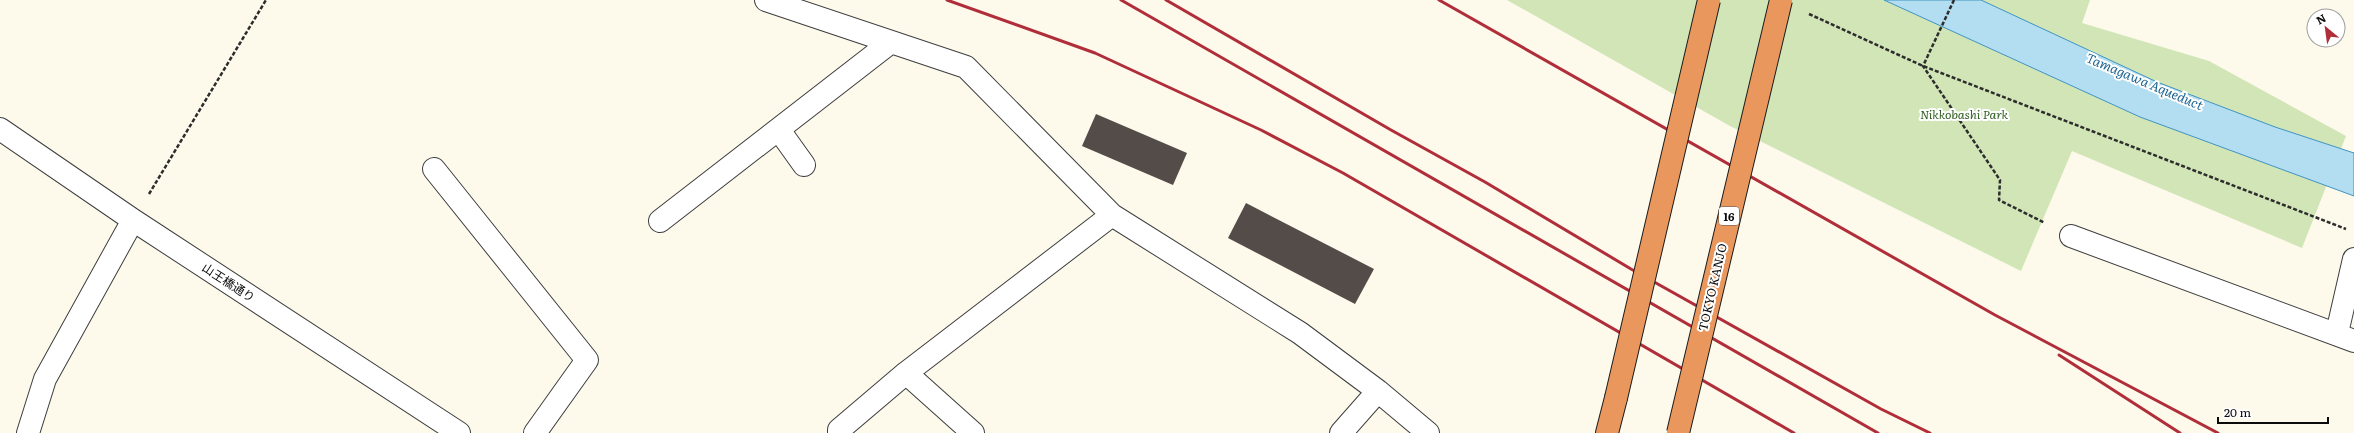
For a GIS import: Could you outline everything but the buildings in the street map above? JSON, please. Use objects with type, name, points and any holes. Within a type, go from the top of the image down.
[{"type":"highway","points":[[1607,433],[1709,0]]},
{"type":"highway","name":"TOKYO KANJO","points":[[1678,433],[1781,0]]},
{"type":"street","points":[[766,0],[966,67],[1112,215],[1300,333],[1378,391],[1428,433]]},
{"type":"street","points":[[660,221],[891,42]]},
{"type":"street","name":"山王橋通り","points":[[0,129],[133,220],[459,433]]},
{"type":"street","points":[[779,130],[804,165]]},
{"type":"street","points":[[434,169],[587,360],[535,433]]},
{"type":"street","points":[[839,433],[839,430],[906,373],[1112,215]]},
{"type":"street","points":[[33,431],[45,379],[133,220]]},
{"type":"street","points":[[2071,236],[2345,337],[2354,258]]},
{"type":"street","points":[[906,373],[972,433]]},
{"type":"street","points":[[1341,433],[1378,391]]},
{"type":"path","points":[[133,220],[266,0]]},
{"type":"path","points":[[1923,66],[1954,0]]},
{"type":"path","points":[[1808,13],[1923,66],[2347,230]]},
{"type":"path","points":[[1923,66],[2000,180],[1999,200],[2071,236]]},
{"type":"green space","name":"Nikkobashi Park","points":[[1507,0],[2090,0],[2082,23],[2209,61],[2346,136],[2302,248],[2072,151],[2021,271],[1730,126]]},
{"type":"water","name":"Tamagawa Aqueduct","points":[[1884,0],[1981,0],[2157,82],[2275,127],[2354,153],[2354,196],[2140,117]]},
{"type":"railway","points":[[947,0],[1095,53],[1261,130],[1343,173],[1794,433]]},
{"type":"railway","points":[[1121,0],[1878,433]]},
{"type":"railway","points":[[1166,0],[1391,130],[1485,182],[1631,269],[1881,409],[1930,433]]},
{"type":"railway","points":[[1439,0],[1995,315],[2218,433]]},
{"type":"railway","points":[[2059,355],[2180,433]]}]
